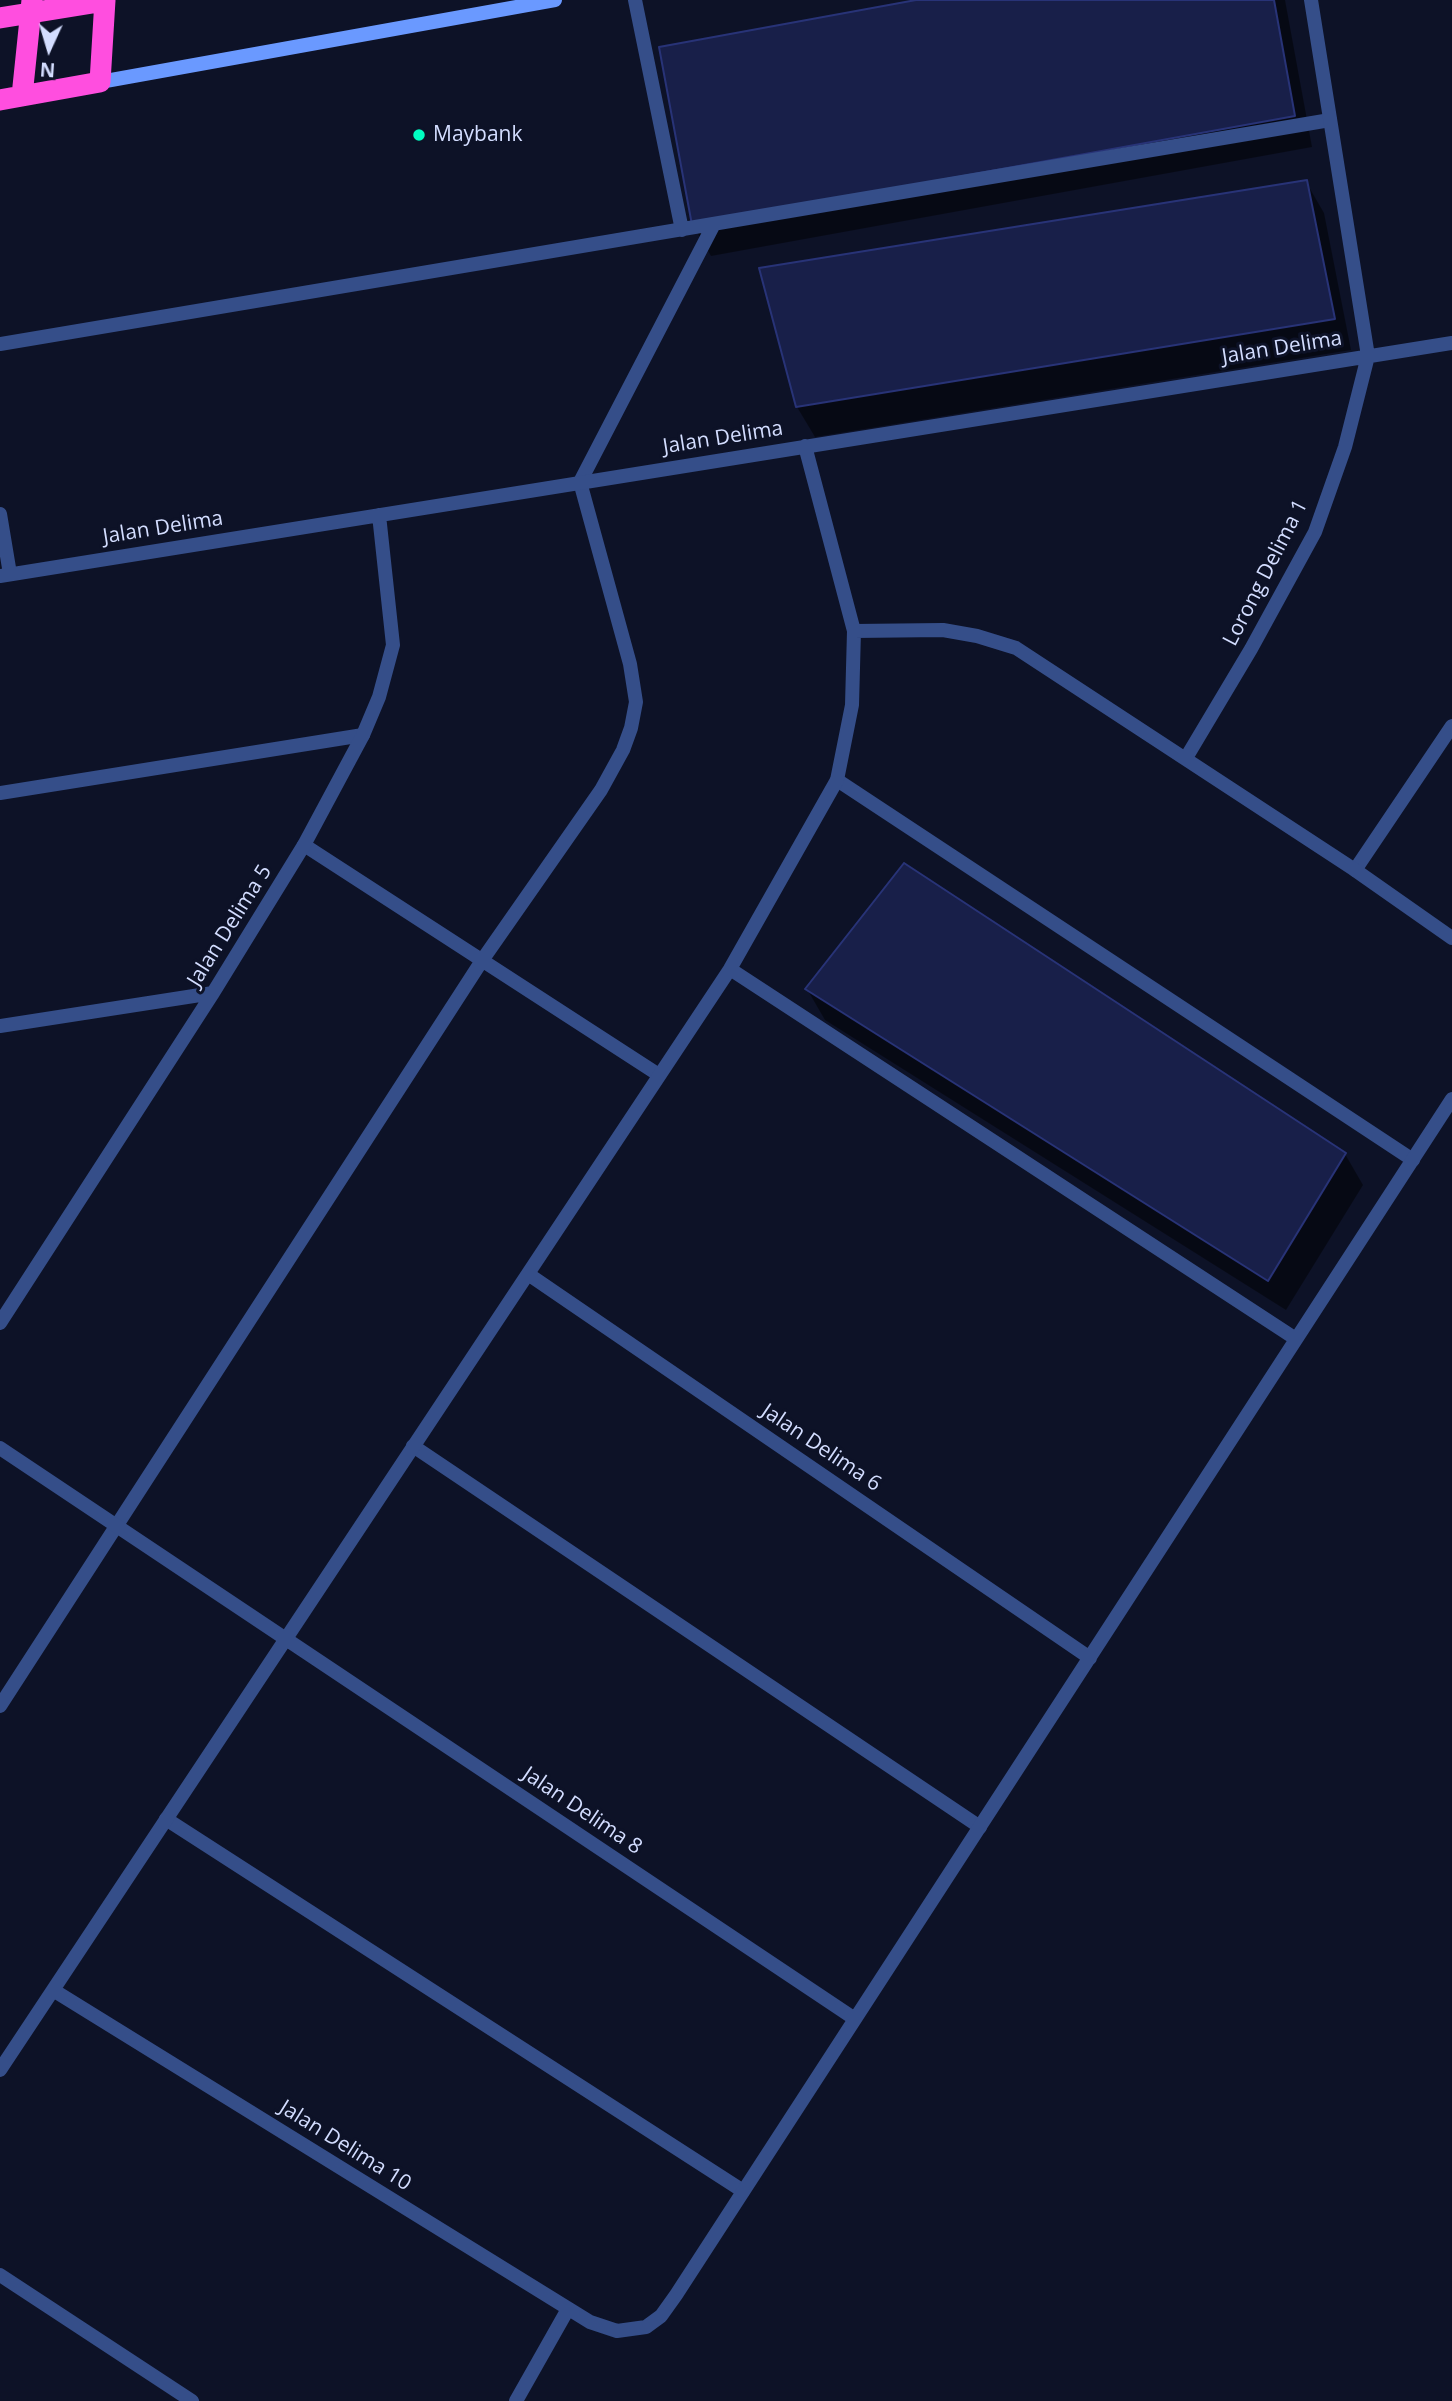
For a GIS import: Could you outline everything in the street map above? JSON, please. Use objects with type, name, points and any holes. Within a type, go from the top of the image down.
[{"type":"highway","points":[[0,18],[31,7],[107,0],[100,82],[0,100]]},
{"type":"highway","points":[[22,96],[31,7]]},
{"type":"main road","points":[[100,82],[555,0]]},
{"type":"street","points":[[635,0],[682,230]]},
{"type":"street","points":[[1311,0],[1368,356]]},
{"type":"street","points":[[0,344],[1330,120]]},
{"type":"street","points":[[0,1706],[483,959],[601,790],[623,750],[636,702],[630,664],[580,482],[714,224]]},
{"type":"street","name":"Jalan Delima","points":[[5,575],[1452,343]]},
{"type":"street","name":"Lorong Delima 1","points":[[1186,758],[1251,649],[1315,532],[1345,447],[1368,356]]},
{"type":"street","points":[[0,2070],[730,970],[837,780],[852,705],[855,631],[805,446]]},
{"type":"street","points":[[0,514],[5,575]]},
{"type":"street","name":"Jalan Delima 5","points":[[0,1323],[213,993],[304,845],[363,735],[379,697],[393,645],[379,515]]},
{"type":"street","points":[[855,631],[943,630],[977,636],[1016,648],[1355,870],[1452,938]]},
{"type":"street","points":[[1355,870],[1452,726]]},
{"type":"street","points":[[0,793],[363,735]]},
{"type":"street","points":[[837,780],[1413,1160]]},
{"type":"street","points":[[304,845],[659,1075]]},
{"type":"street","points":[[730,970],[1296,1339]]},
{"type":"street","points":[[0,1026],[213,993]]},
{"type":"street","points":[[166,1819],[743,2192],[1452,1099]]},
{"type":"street","name":"Jalan Delima 6","points":[[528,1274],[1090,1658]]},
{"type":"street","points":[[413,1446],[980,1827]]},
{"type":"street","name":"Jalan Delima 8","points":[[0,1448],[855,2019]]},
{"type":"street","name":"Jalan Delima 10","points":[[53,1990],[568,2309],[590,2322],[617,2331],[646,2327],[661,2316],[743,2192]]},
{"type":"street","points":[[0,2275],[192,2401]]},
{"type":"street","points":[[516,2401],[568,2309]]},
{"type":"building","points":[[916,0],[1274,0],[1295,116],[692,225],[659,47]]},
{"type":"building","points":[[1307,180],[1335,319],[796,407],[759,268]]},
{"type":"building","points":[[904,863],[1346,1153],[1268,1281],[805,989]]},
{"type":"place","name":"Maybank","points":[[419,135]]}]
